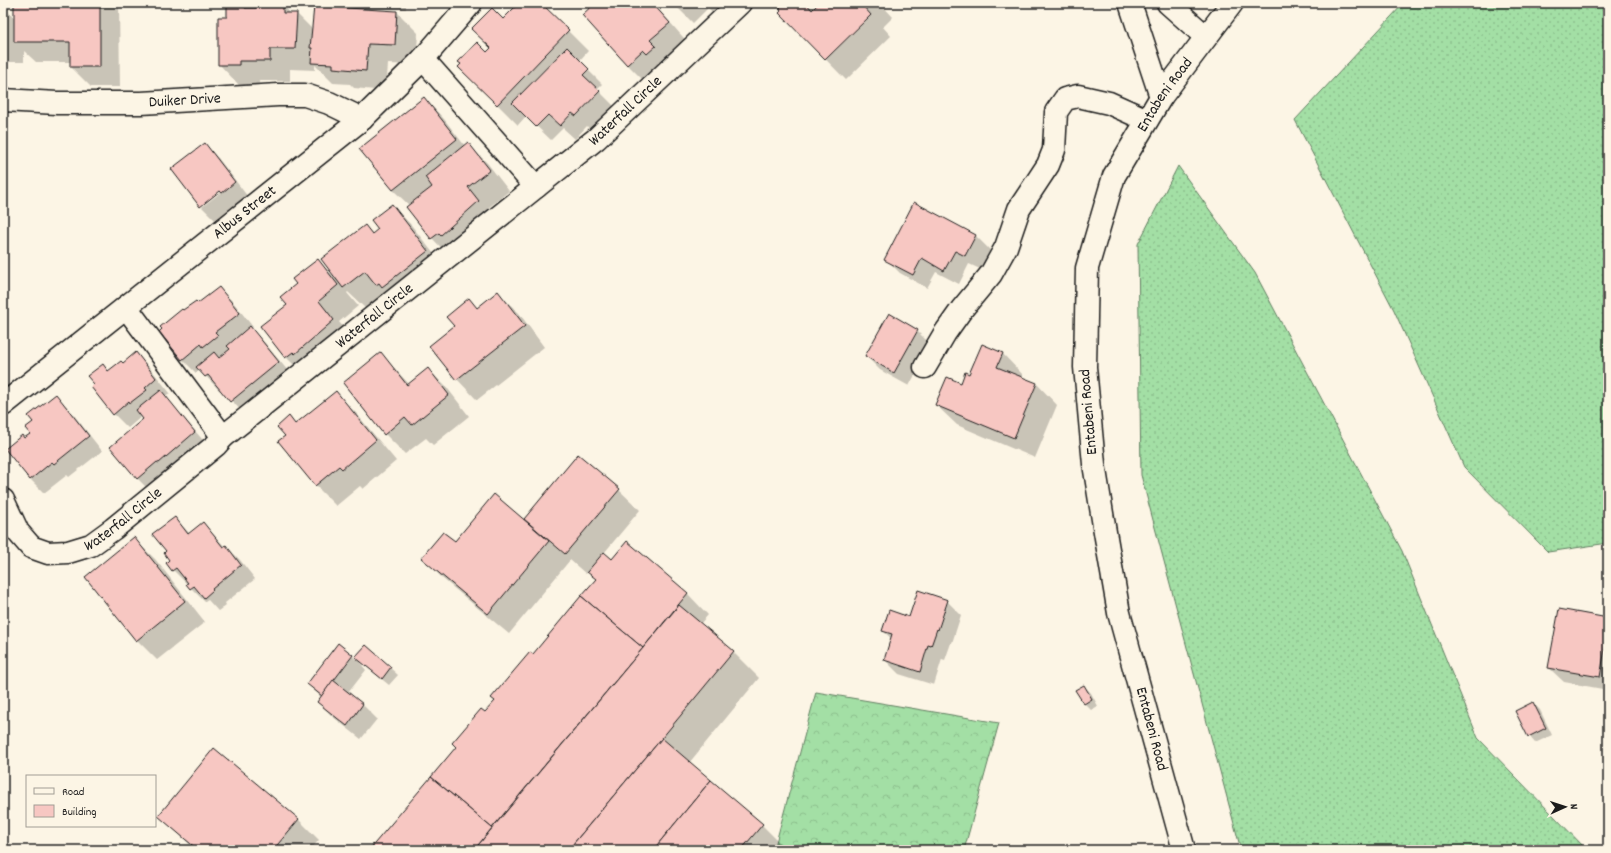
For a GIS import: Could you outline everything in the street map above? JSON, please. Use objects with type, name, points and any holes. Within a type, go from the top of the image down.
[{"type":"street","name":"Albus Street","points":[[3,405],[362,119],[423,59],[471,3]]},
{"type":"street","name":"Waterfall Circle","points":[[3,500],[18,532],[31,546],[48,553],[68,552],[92,545],[216,445],[223,437],[596,139],[740,3]]},
{"type":"street","points":[[1130,3],[1161,97]]},
{"type":"street","points":[[1168,3],[1206,37]]},
{"type":"street","name":"Entabeni Road","points":[[1184,850],[1119,613],[1094,464],[1084,367],[1087,268],[1114,176],[1161,97],[1232,3]]},
{"type":"street","points":[[423,59],[536,187]]},
{"type":"street","name":"Duiker Drive","points":[[3,100],[57,103],[141,103],[278,95],[305,95],[328,103],[362,119]]},
{"type":"street","points":[[925,367],[945,333],[962,309],[991,274],[1006,247],[1019,209],[1050,160],[1054,150],[1056,112],[1065,99],[1078,96],[1109,103],[1147,120]]},
{"type":"street","points":[[126,307],[223,437]]},
{"type":"green space","points":[[1404,3],[1608,3],[1608,543],[1548,552],[1464,467],[1394,310],[1295,120]]},
{"type":"green space","points":[[1178,166],[1255,273],[1402,551],[1478,738],[1587,850],[1241,850],[1141,475],[1138,244]]},
{"type":"green space","points":[[816,692],[999,723],[964,850],[774,850]]},
{"type":"building","points":[[14,3],[100,3],[100,67],[70,67],[70,42],[14,42]]},
{"type":"building","points":[[519,3],[541,3],[569,30],[497,105],[458,67],[461,64],[458,62],[477,42],[487,52],[491,48],[471,29],[492,8],[503,19]]},
{"type":"building","points":[[595,3],[652,3],[670,23],[650,40],[656,46],[647,54],[643,50],[627,65],[582,15]]},
{"type":"building","points":[[806,3],[812,10],[819,3],[866,3],[863,6],[871,15],[825,60],[779,13],[781,11],[779,9],[781,8],[776,4]]},
{"type":"building","points":[[227,4],[245,4],[245,8],[256,8],[256,4],[283,4],[283,13],[297,13],[295,49],[270,49],[270,61],[239,61],[239,65],[218,65],[218,17],[227,17]]},
{"type":"building","points":[[314,6],[397,11],[395,45],[368,44],[366,71],[333,68],[333,64],[311,63],[312,48],[310,48]]},
{"type":"building","points":[[567,47],[589,69],[583,75],[600,91],[576,116],[572,113],[560,126],[548,115],[536,127],[512,103]]},
{"type":"building","points":[[424,97],[457,139],[393,190],[359,149]]},
{"type":"building","points":[[468,142],[490,170],[468,187],[479,201],[441,235],[439,233],[431,239],[406,207],[432,187],[425,177]]},
{"type":"building","points":[[205,143],[235,182],[222,193],[220,191],[200,207],[171,169]]},
{"type":"building","points":[[914,202],[976,235],[965,256],[955,251],[944,271],[922,258],[913,275],[884,260]]},
{"type":"building","points":[[392,204],[428,251],[382,287],[379,283],[376,285],[365,271],[343,288],[321,259],[365,225],[372,234],[378,229],[371,220]]},
{"type":"building","points":[[318,259],[338,285],[319,301],[334,320],[295,354],[293,352],[285,358],[260,326],[287,305],[280,297],[296,284],[292,279]]},
{"type":"building","points":[[219,287],[240,313],[215,332],[218,335],[203,347],[201,344],[182,360],[159,332],[162,329],[160,327],[182,309],[183,310],[196,301],[198,303]]},
{"type":"building","points":[[498,291],[525,326],[456,380],[429,346],[454,326],[446,317],[469,298],[477,308]]},
{"type":"building","points":[[889,313],[918,330],[894,373],[865,356]]},
{"type":"building","points":[[250,326],[279,362],[230,402],[208,375],[205,377],[196,367],[214,352],[219,358],[230,349],[227,346]]},
{"type":"building","points":[[982,344],[1003,353],[997,367],[1037,383],[1014,438],[935,405],[947,377],[961,383],[965,372],[969,374]]},
{"type":"building","points":[[136,352],[156,378],[145,388],[147,390],[130,403],[129,401],[113,415],[91,387],[94,384],[87,376],[103,364],[108,371],[121,361],[123,363]]},
{"type":"building","points":[[381,352],[407,385],[428,368],[449,395],[412,425],[405,417],[384,435],[343,383]]},
{"type":"building","points":[[161,390],[195,432],[159,463],[157,462],[137,479],[110,447],[143,419],[136,410]]},
{"type":"building","points":[[336,391],[376,440],[342,469],[339,466],[315,486],[278,441],[285,436],[277,427],[289,416],[295,424]]},
{"type":"building","points":[[56,394],[89,436],[54,464],[52,462],[30,480],[5,449],[22,435],[24,438],[30,434],[25,428],[33,422],[28,416]]},
{"type":"building","points":[[578,454],[620,489],[565,554],[524,519]]},
{"type":"building","points":[[494,494],[549,541],[488,614],[421,558],[443,532],[455,541]]},
{"type":"building","points":[[175,517],[188,534],[203,522],[223,547],[226,545],[241,565],[212,589],[213,590],[204,598],[194,586],[190,589],[186,584],[188,583],[176,568],[172,571],[166,563],[169,560],[164,553],[166,551],[152,534]]},
{"type":"building","points":[[134,537],[185,601],[136,641],[85,577]]},
{"type":"building","points":[[627,541],[688,593],[643,648],[581,596],[596,579],[587,572],[604,552],[612,559]]},
{"type":"building","points":[[918,590],[948,600],[931,646],[928,645],[920,672],[884,660],[892,634],[882,631],[889,610],[909,617]]},
{"type":"building","points":[[581,596],[643,648],[492,828],[431,777],[456,747],[452,743],[481,709],[485,712],[495,701],[491,698],[530,652],[533,654]]},
{"type":"building","points":[[679,605],[734,651],[662,738],[568,850],[474,850]]},
{"type":"building","points":[[1559,609],[1608,618],[1608,632],[1600,677],[1548,668]]},
{"type":"building","points":[[338,643],[353,655],[322,696],[307,684]]},
{"type":"building","points":[[366,645],[391,667],[382,679],[355,657]]},
{"type":"building","points":[[333,680],[363,704],[347,726],[317,702]]},
{"type":"building","points":[[1084,685],[1092,699],[1084,704],[1075,690]]},
{"type":"building","points":[[1533,702],[1546,728],[1528,737],[1515,711]]},
{"type":"building","points":[[662,738],[711,780],[653,850],[568,850]]},
{"type":"building","points":[[214,748],[299,819],[273,850],[198,850],[158,816]]},
{"type":"building","points":[[431,777],[492,828],[474,850],[369,850]]},
{"type":"building","points":[[711,780],[763,824],[741,850],[653,850]]}]
